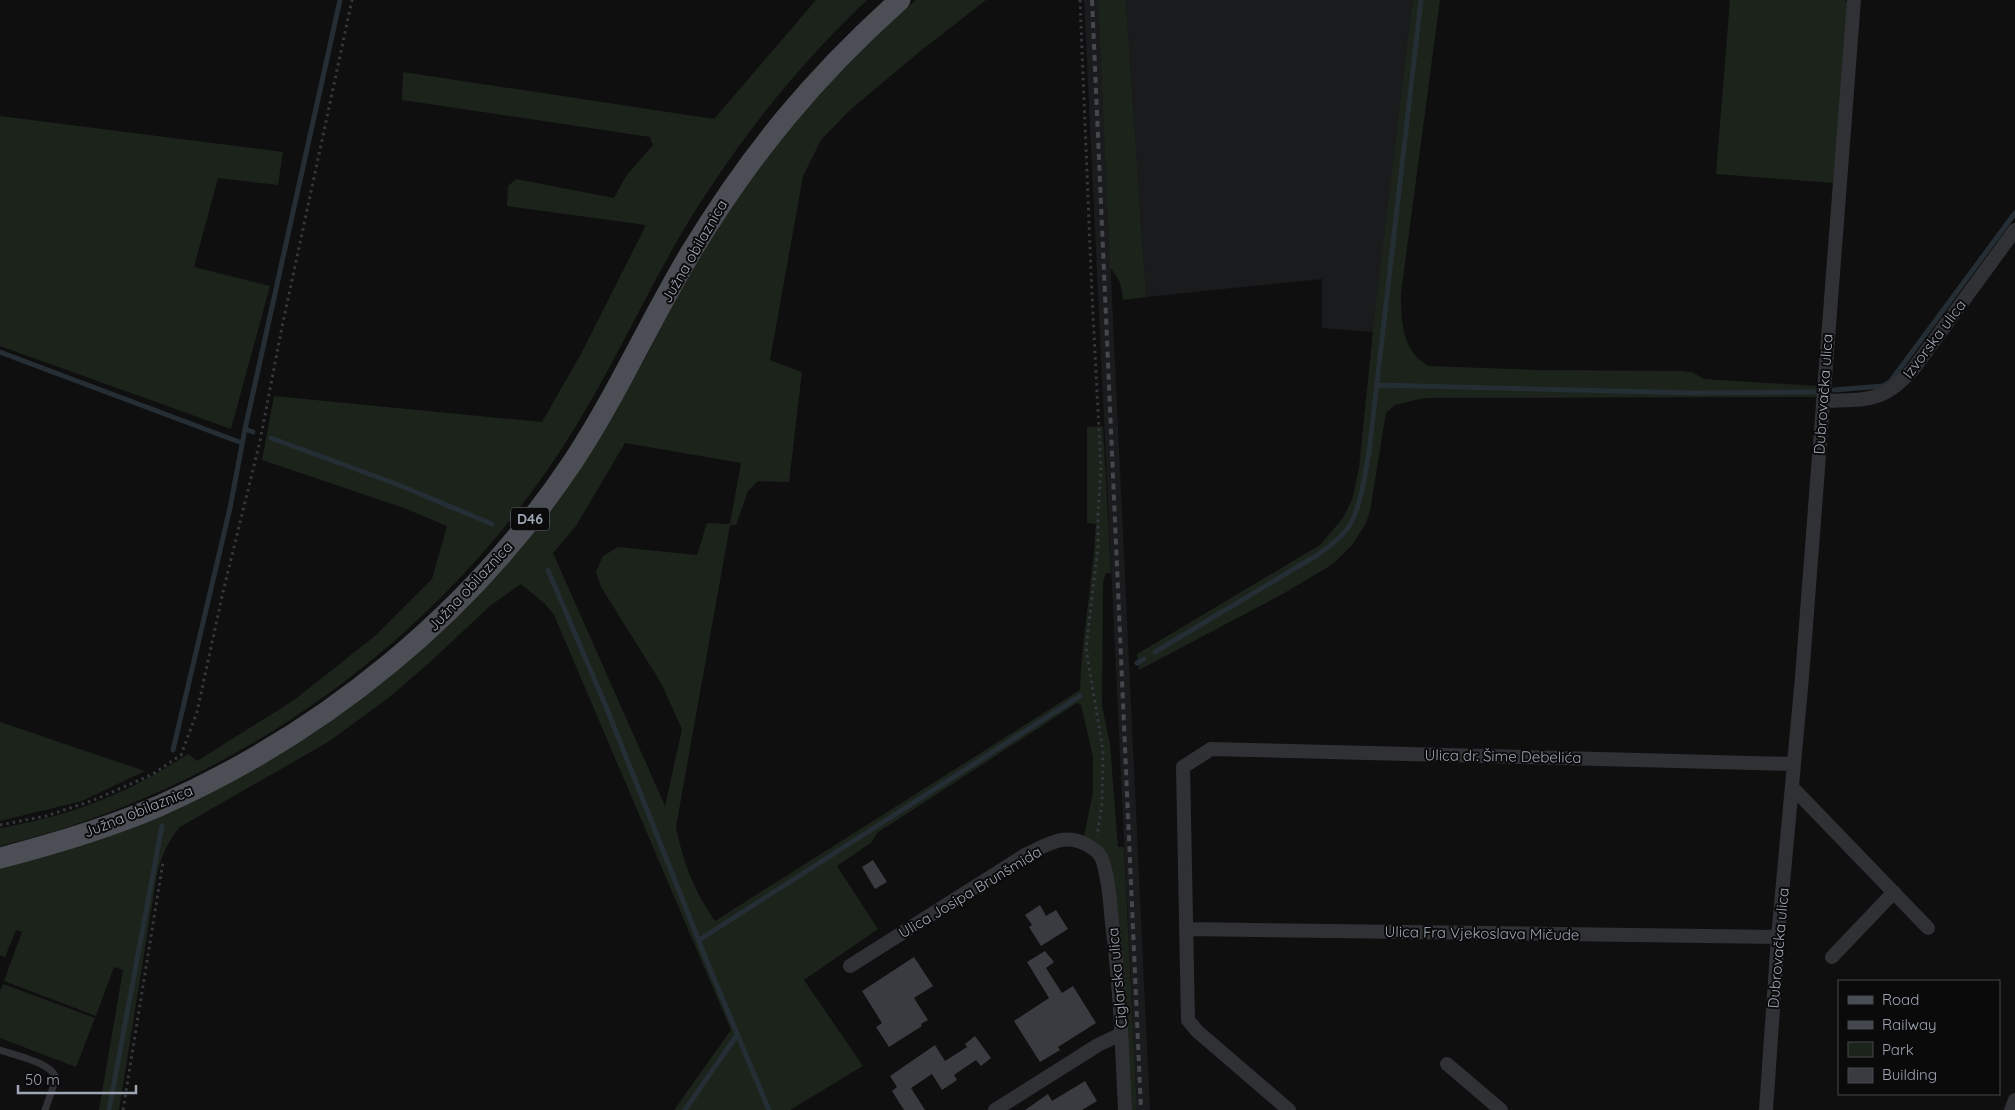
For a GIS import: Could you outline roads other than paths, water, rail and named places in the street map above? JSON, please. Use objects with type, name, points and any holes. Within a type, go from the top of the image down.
[{"type":"main road","name":"Južna obilaznica","points":[[0,858],[96,829],[157,806],[214,779],[257,756],[312,722],[391,663],[426,632],[494,562],[573,462],[593,430],[689,255],[730,189],[769,137],[820,77],[859,36],[900,0]]},
{"type":"street","name":"Dubrovačka ulica","points":[[1766,1110],[1778,937],[1794,764],[1854,0]]},
{"type":"street","name":"Izvorska ulica","points":[[1823,401],[1868,399],[1880,396],[1903,381],[2015,230]]},
{"type":"street","name":"Ulica dr. Šime Debelića","points":[[1186,929],[1183,767],[1211,748],[1794,764]]},
{"type":"street","points":[[1792,787],[1928,928]]},
{"type":"street","name":"Ulica Josipa Brunšmida","points":[[850,966],[1025,856],[1053,842],[1067,838],[1078,840],[1094,849]]},
{"type":"street","name":"Ciglarska ulica","points":[[1094,849],[1101,858],[1108,892],[1118,971],[1125,1110]]},
{"type":"street","points":[[1832,957],[1894,892]]},
{"type":"street","name":"Ulica Fra Vjekoslava Mičude","points":[[1186,929],[1778,937]]},
{"type":"street","points":[[1186,929],[1188,1020],[1197,1031],[1289,1110]]},
{"type":"street","points":[[995,1110],[1098,1045],[1121,1034]]},
{"type":"street","points":[[1447,1064],[1501,1110]]},
{"type":"street","points":[[2011,1110],[2015,1100]]},
{"type":"lane","points":[[0,1050],[46,1066],[56,1075],[45,1110]]},
{"type":"waterway","points":[[173,750],[230,508],[245,429],[340,0]]},
{"type":"waterway","points":[[1155,652],[1319,554],[1346,531],[1352,521],[1363,487],[1369,452],[1421,0]]},
{"type":"waterway","points":[[1834,390],[1883,386],[1890,382],[2015,213]]},
{"type":"waterway","points":[[0,352],[242,443]]},
{"type":"waterway","points":[[1377,385],[1695,393],[1817,392]]},
{"type":"waterway","points":[[245,429],[253,432]]},
{"type":"waterway","points":[[271,438],[399,485],[492,524]]},
{"type":"waterway","points":[[548,570],[607,709],[710,969],[769,1110]]},
{"type":"waterway","points":[[1137,663],[1144,659]]},
{"type":"waterway","points":[[699,940],[1080,696]]},
{"type":"waterway","points":[[109,1110],[162,826]]},
{"type":"waterway","points":[[685,1110],[737,1035]]},
{"type":"railway","points":[[1092,0],[1141,1110]]}]
